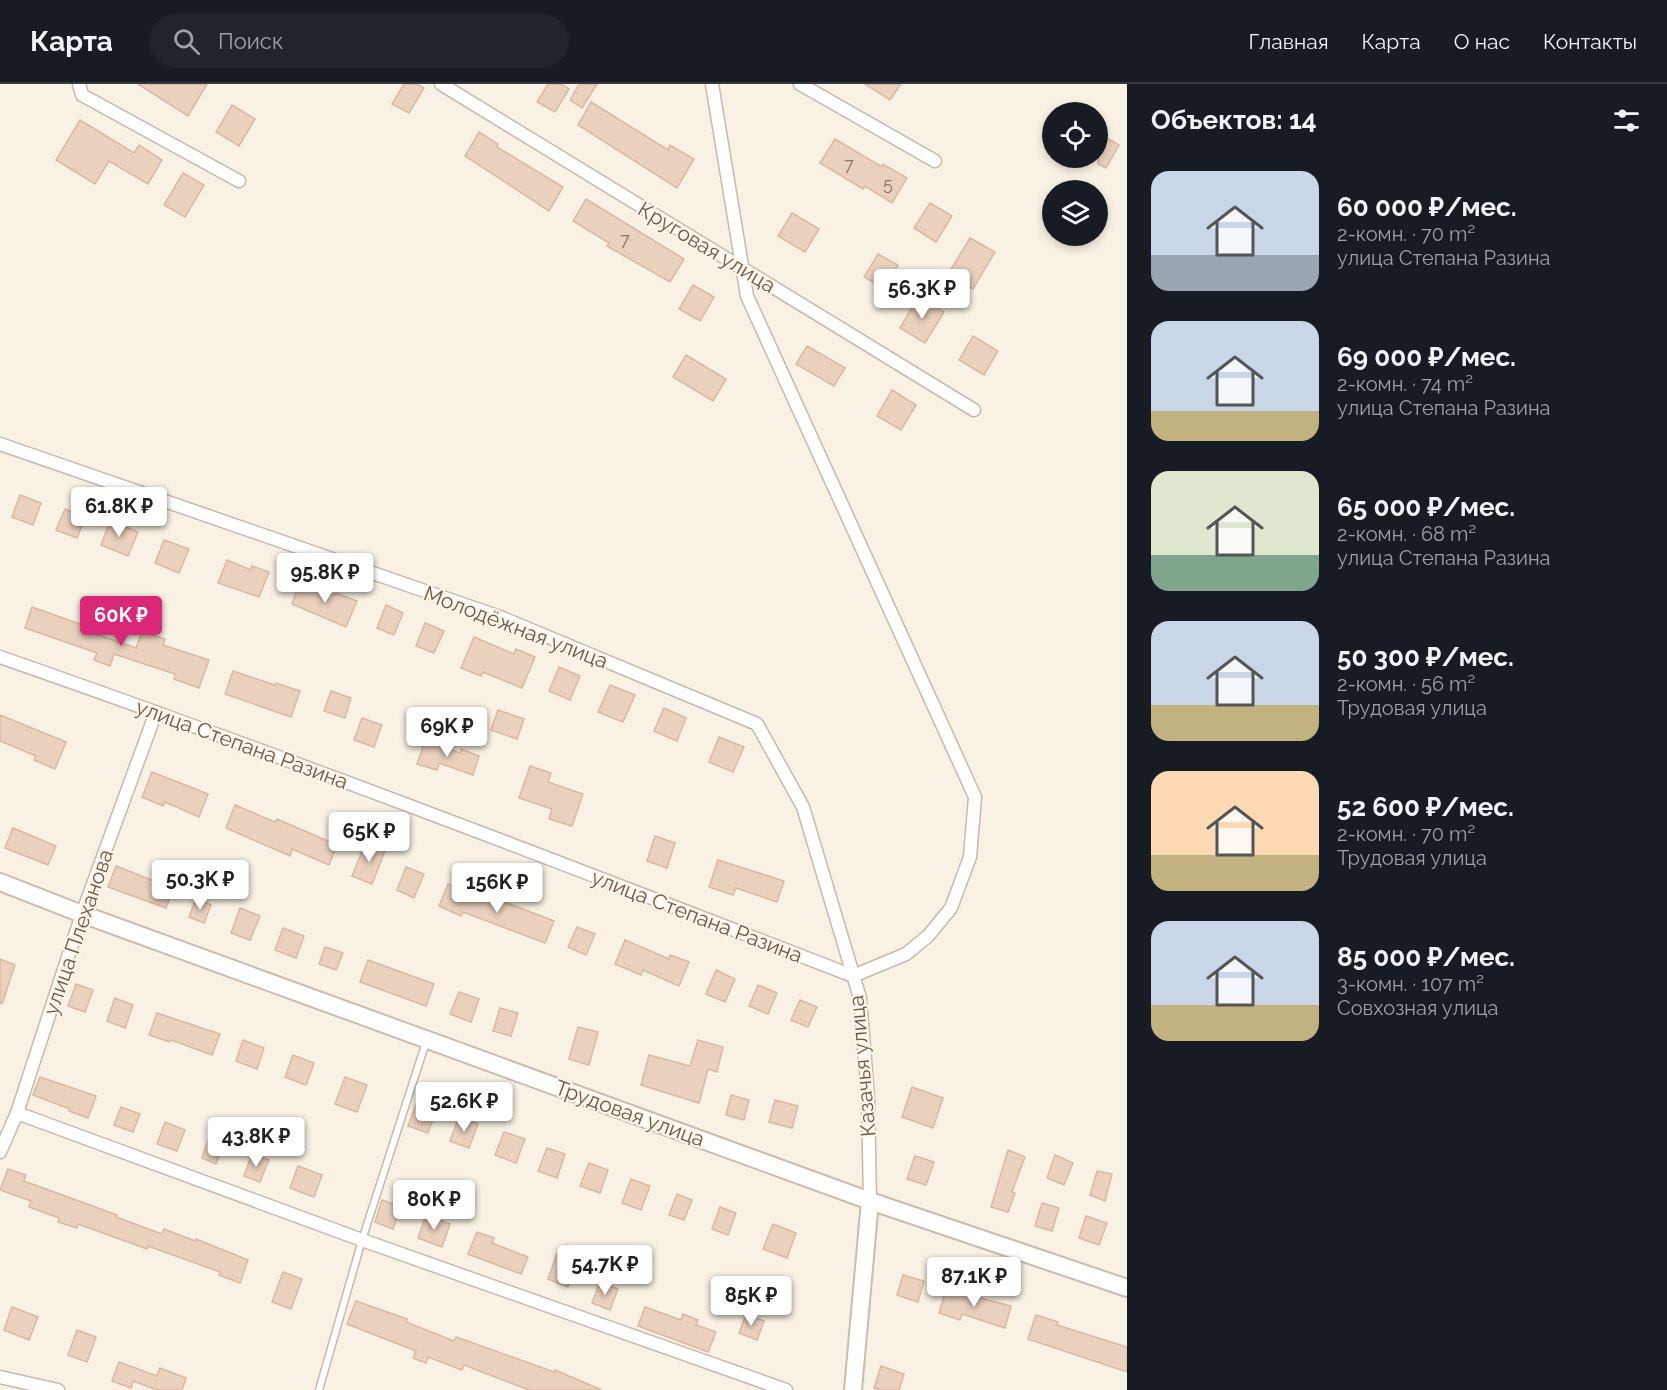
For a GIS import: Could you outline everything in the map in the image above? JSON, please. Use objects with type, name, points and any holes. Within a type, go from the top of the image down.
[{"type":"street","points":[[79,84],[82,95],[239,181]]},
{"type":"street","name":"Круговая улица","points":[[441,84],[974,410]]},
{"type":"street","points":[[712,84],[747,296],[975,797],[970,856],[951,908],[928,936],[906,954],[853,976]]},
{"type":"street","points":[[800,84],[935,161]]},
{"type":"street","name":"Молодёжная улица","points":[[0,444],[500,617],[758,724]]},
{"type":"street","name":"улица Степана Разина","points":[[0,657],[156,712],[614,883],[853,976]]},
{"type":"street","name":"улица Плеханова","points":[[0,1152],[17,1113],[82,914],[156,712]]},
{"type":"street","name":"Казачья улица","points":[[758,724],[803,807],[860,998],[868,1097],[870,1201],[854,1390]]},
{"type":"street","name":"Трудовая улица","points":[[0,882],[82,914],[870,1201],[1127,1288]]},
{"type":"street","points":[[17,1113],[362,1240],[786,1390]]},
{"type":"street","points":[[0,1377],[58,1390]]},
{"type":"lane","points":[[319,1390],[362,1240],[427,1038]]},
{"type":"building","points":[[138,84],[207,84],[188,116]]},
{"type":"building","points":[[404,84],[417,84],[424,88],[409,113],[392,104]]},
{"type":"building","points":[[548,84],[561,84],[569,89],[555,112],[537,102]]},
{"type":"building","points":[[579,84],[597,84],[582,108],[570,100]]},
{"type":"building","points":[[865,84],[901,84],[890,100]]},
{"type":"building","points":[[591,102],[668,150],[670,145],[694,159],[677,188],[578,125]]},
{"type":"building","points":[[232,105],[255,119],[239,146],[216,132]]},
{"type":"building","points":[[80,120],[134,153],[139,145],[162,160],[148,184],[109,161],[95,184],[56,160]]},
{"type":"building","points":[[479,132],[498,144],[497,147],[563,187],[549,211],[465,156]]},
{"type":"building","points":[[835,139],[882,167],[883,164],[907,178],[892,203],[865,186],[863,189],[820,163]]},
{"type":"building","points":[[1108,139],[1119,145],[1108,164]]},
{"type":"building","points":[[183,173],[204,185],[185,217],[164,205]]},
{"type":"building","points":[[586,199],[684,259],[670,282],[607,246],[609,243],[573,221]]},
{"type":"building","points":[[930,203],[952,216],[936,242],[914,228]]},
{"type":"building","points":[[792,213],[819,229],[805,252],[778,236]]},
{"type":"building","points":[[970,238],[995,252],[973,289],[948,274]]},
{"type":"building","points":[[878,254],[898,265],[884,289],[864,277]]},
{"type":"building","points":[[693,285],[714,297],[700,321],[679,309]]},
{"type":"building","points":[[918,297],[944,312],[925,343],[900,328]]},
{"type":"building","points":[[973,336],[998,351],[984,375],[959,360]]},
{"type":"building","points":[[807,346],[845,368],[834,386],[796,364]]},
{"type":"building","points":[[686,355],[726,379],[713,401],[673,377]]},
{"type":"building","points":[[892,390],[916,405],[901,430],[877,416]]},
{"type":"building","points":[[20,495],[41,503],[33,525],[12,517]]},
{"type":"building","points":[[65,509],[85,517],[77,538],[56,530]]},
{"type":"building","points":[[110,521],[138,532],[128,556],[101,545]]},
{"type":"building","points":[[164,540],[189,549],[179,573],[155,563]]},
{"type":"building","points":[[227,560],[251,570],[252,566],[269,572],[259,597],[218,583]]},
{"type":"building","points":[[300,581],[357,601],[346,627],[292,604]]},
{"type":"building","points":[[386,605],[403,613],[394,635],[377,628]]},
{"type":"building","points":[[32,607],[80,624],[81,621],[99,627],[96,634],[136,648],[142,632],[165,639],[163,645],[209,660],[199,688],[174,679],[175,674],[114,654],[110,666],[94,660],[97,653],[25,628]]},
{"type":"building","points":[[425,623],[444,631],[434,653],[416,646]]},
{"type":"building","points":[[474,637],[514,654],[516,649],[535,657],[522,688],[483,672],[481,676],[461,668]]},
{"type":"building","points":[[559,667],[580,676],[570,700],[549,691]]},
{"type":"building","points":[[233,671],[300,691],[291,717],[225,694]]},
{"type":"building","points":[[610,685],[635,695],[623,722],[598,712]]},
{"type":"building","points":[[331,691],[351,698],[345,718],[324,711]]},
{"type":"building","points":[[664,708],[686,718],[677,741],[654,731]]},
{"type":"building","points":[[498,710],[524,719],[517,739],[491,730]]},
{"type":"building","points":[[0,715],[66,742],[55,769],[34,760],[36,756],[0,741]]},
{"type":"building","points":[[362,718],[382,725],[374,747],[354,740]]},
{"type":"building","points":[[719,737],[744,747],[733,772],[709,762]]},
{"type":"building","points":[[425,741],[460,753],[461,749],[479,756],[473,775],[439,763],[437,770],[417,764]]},
{"type":"building","points":[[530,766],[551,773],[548,782],[583,794],[572,826],[549,819],[552,809],[519,798]]},
{"type":"building","points":[[152,772],[208,794],[199,817],[165,802],[163,806],[142,797]]},
{"type":"building","points":[[235,805],[275,822],[277,819],[337,845],[329,865],[292,849],[290,856],[226,828]]},
{"type":"building","points":[[13,828],[56,846],[48,865],[5,848]]},
{"type":"building","points":[[655,836],[675,843],[667,868],[647,861]]},
{"type":"building","points":[[366,842],[385,851],[372,884],[352,876]]},
{"type":"building","points":[[718,860],[784,881],[777,902],[736,888],[733,895],[709,887]]},
{"type":"building","points":[[116,866],[154,881],[155,877],[175,885],[166,908],[108,887]]},
{"type":"building","points":[[406,867],[424,874],[414,898],[397,890]]},
{"type":"building","points":[[448,884],[492,903],[494,898],[554,921],[545,943],[463,912],[461,916],[439,906]]},
{"type":"building","points":[[196,899],[211,905],[204,923],[189,917]]},
{"type":"building","points":[[240,908],[260,916],[250,940],[231,933]]},
{"type":"building","points":[[577,927],[595,934],[586,955],[568,947]]},
{"type":"building","points":[[283,928],[304,936],[296,958],[275,950]]},
{"type":"building","points":[[625,940],[669,959],[670,955],[689,962],[679,986],[643,970],[641,975],[615,964]]},
{"type":"building","points":[[325,947],[343,953],[336,970],[319,964]]},
{"type":"building","points":[[0,959],[15,965],[2,1004],[0,1003]]},
{"type":"building","points":[[368,960],[434,984],[426,1006],[360,982]]},
{"type":"building","points":[[716,970],[735,979],[725,1002],[706,994]]},
{"type":"building","points":[[76,984],[93,990],[85,1012],[68,1006]]},
{"type":"building","points":[[758,985],[777,993],[768,1014],[749,1006]]},
{"type":"building","points":[[459,992],[479,999],[471,1022],[450,1014]]},
{"type":"building","points":[[115,998],[133,1005],[125,1028],[107,1021]]},
{"type":"building","points":[[800,1000],[817,1007],[808,1027],[791,1020]]},
{"type":"building","points":[[500,1008],[518,1013],[511,1036],[493,1031]]},
{"type":"building","points":[[157,1013],[220,1034],[212,1055],[171,1040],[170,1042],[149,1035]]},
{"type":"building","points":[[578,1027],[598,1032],[589,1065],[569,1059]]},
{"type":"building","points":[[243,1040],[264,1048],[257,1069],[236,1061]]},
{"type":"building","points":[[698,1040],[723,1047],[717,1072],[708,1069],[699,1103],[641,1085],[649,1055],[690,1066]]},
{"type":"building","points":[[293,1055],[314,1063],[306,1085],[285,1077]]},
{"type":"building","points":[[40,1077],[96,1096],[88,1118],[33,1095]]},
{"type":"building","points":[[345,1077],[367,1085],[357,1112],[335,1104]]},
{"type":"building","points":[[912,1087],[943,1098],[933,1128],[902,1117]]},
{"type":"building","points":[[731,1095],[749,1100],[744,1120],[726,1115]]},
{"type":"building","points":[[418,1100],[437,1107],[428,1133],[408,1126]]},
{"type":"building","points":[[775,1100],[798,1106],[792,1128],[769,1122]]},
{"type":"building","points":[[121,1107],[140,1114],[133,1132],[114,1125]]},
{"type":"building","points":[[459,1117],[478,1124],[469,1148],[450,1141]]},
{"type":"building","points":[[165,1122],[185,1130],[177,1151],[157,1144]]},
{"type":"building","points":[[504,1132],[525,1139],[516,1163],[495,1155]]},
{"type":"building","points":[[209,1138],[224,1143],[216,1164],[202,1158]]},
{"type":"building","points":[[547,1148],[565,1154],[557,1178],[538,1171]]},
{"type":"building","points":[[1008,1150],[1025,1157],[1012,1192],[1015,1193],[1008,1212],[991,1207]]},
{"type":"building","points":[[252,1154],[269,1160],[260,1182],[244,1176]]},
{"type":"building","points":[[1055,1155],[1073,1163],[1064,1185],[1047,1178]]},
{"type":"building","points":[[915,1156],[934,1162],[926,1185],[907,1179]]},
{"type":"building","points":[[589,1163],[608,1170],[600,1193],[580,1186]]},
{"type":"building","points":[[298,1166],[322,1175],[314,1197],[290,1188]]},
{"type":"building","points":[[8,1169],[26,1175],[24,1181],[117,1215],[116,1217],[162,1234],[164,1229],[195,1241],[196,1239],[248,1260],[240,1283],[219,1275],[220,1272],[148,1246],[147,1249],[78,1224],[77,1228],[58,1222],[59,1218],[29,1207],[31,1201],[0,1190]]},
{"type":"building","points":[[1097,1171],[1112,1174],[1105,1201],[1090,1195]]},
{"type":"building","points":[[631,1179],[650,1186],[641,1210],[622,1203]]},
{"type":"building","points":[[677,1194],[692,1200],[684,1220],[669,1215]]},
{"type":"building","points":[[382,1200],[401,1207],[393,1229],[375,1222]]},
{"type":"building","points":[[1042,1203],[1059,1208],[1052,1231],[1035,1226]]},
{"type":"building","points":[[720,1207],[736,1213],[728,1235],[712,1229]]},
{"type":"building","points":[[426,1215],[450,1224],[442,1247],[418,1238]]},
{"type":"building","points":[[1086,1216],[1107,1223],[1099,1245],[1079,1238]]},
{"type":"building","points":[[773,1224],[796,1233],[787,1258],[763,1249]]},
{"type":"building","points":[[477,1232],[494,1238],[492,1243],[528,1257],[521,1274],[468,1254]]},
{"type":"building","points":[[557,1254],[578,1261],[568,1287],[548,1279]]},
{"type":"building","points":[[283,1272],[302,1279],[291,1309],[272,1302]]},
{"type":"building","points":[[903,1275],[924,1281],[918,1302],[897,1295]]},
{"type":"building","points":[[600,1282],[618,1289],[610,1310],[592,1303]]},
{"type":"building","points":[[946,1289],[1011,1306],[1005,1328],[962,1314],[960,1320],[939,1313]]},
{"type":"building","points":[[356,1301],[407,1319],[406,1322],[454,1341],[456,1337],[554,1372],[555,1370],[602,1390],[529,1390],[464,1365],[462,1370],[428,1357],[426,1363],[413,1358],[416,1351],[347,1324]]},
{"type":"building","points":[[12,1307],[38,1317],[29,1340],[4,1330]]},
{"type":"building","points":[[645,1307],[681,1320],[683,1314],[698,1320],[696,1325],[716,1332],[708,1352],[638,1326]]},
{"type":"building","points":[[746,1314],[764,1321],[757,1340],[739,1333]]},
{"type":"building","points":[[1036,1315],[1058,1322],[1057,1325],[1127,1347],[1127,1372],[1028,1339]]},
{"type":"building","points":[[77,1330],[96,1337],[87,1362],[68,1355]]},
{"type":"building","points":[[119,1362],[157,1376],[160,1368],[186,1378],[182,1390],[157,1390],[133,1381],[131,1388],[112,1381]]},
{"type":"building","points":[[881,1366],[904,1374],[899,1390],[874,1388]]}]
